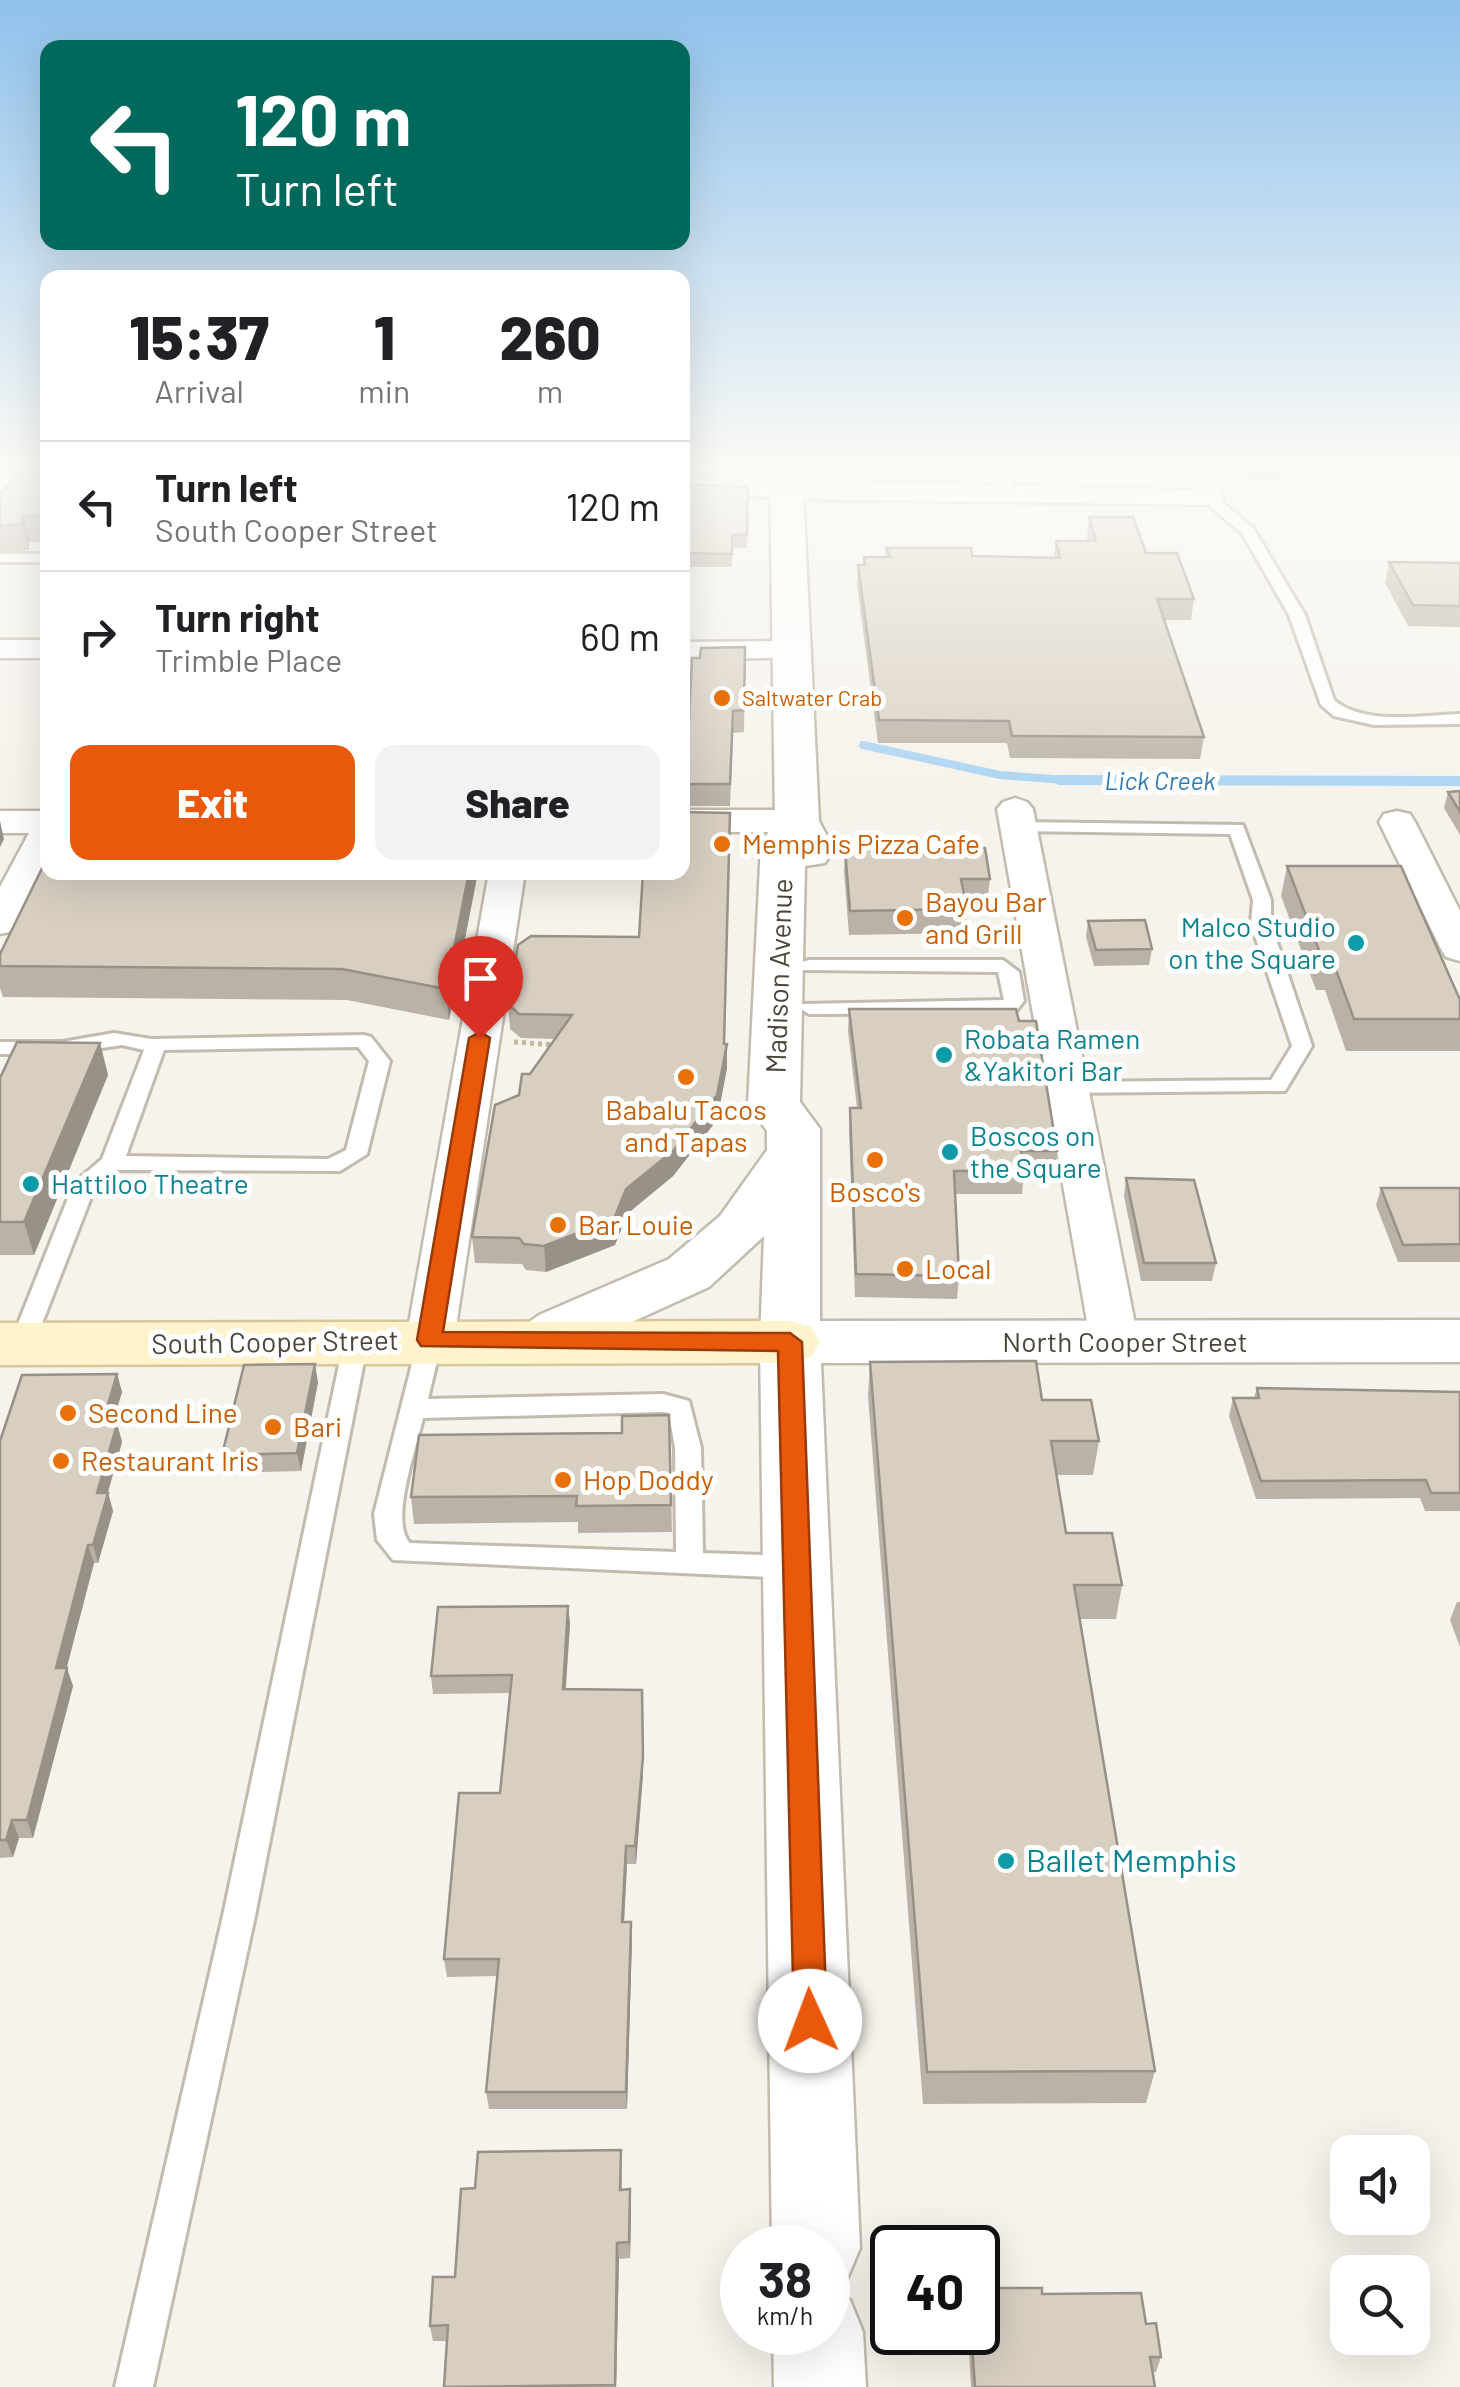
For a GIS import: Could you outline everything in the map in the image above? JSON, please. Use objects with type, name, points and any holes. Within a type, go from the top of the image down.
[{"type":"main road","name":"South Cooper Street","points":[[11,1344],[790,1342]]},
{"type":"street","name":"Madison Avenue","points":[[791,581],[797,822],[809,844],[809,1107],[794,1140],[790,1342],[815,2225]]},
{"type":"street","points":[[0,649],[40,649]]},
{"type":"street","points":[[690,651],[795,650]]},
{"type":"street","points":[[1017,818],[1030,991],[1065,1088],[1114,1344]]},
{"type":"street","points":[[0,822],[40,822]]},
{"type":"street","points":[[690,822],[797,822]]},
{"type":"street","name":"Madison Avenue","points":[[794,1140],[774,1104],[783,845],[797,822]]},
{"type":"street","points":[[1396,822],[1460,949]]},
{"type":"street","points":[[0,921],[40,845]]},
{"type":"street","points":[[430,1340],[506,880]]},
{"type":"street","points":[[545,1340],[690,1273],[740,1230],[794,1140]]},
{"type":"street","name":"North Cooper Street","points":[[790,1342],[1460,1341]]},
{"type":"street","points":[[819,2355],[820,2387]]},
{"type":"lane","points":[[1277,581],[1297,615],[1327,702],[1340,713],[1374,720],[1460,719]]},
{"type":"lane","points":[[1017,818],[1237,829],[1262,900],[1260,924],[1302,1046],[1278,1086],[1065,1088]]},
{"type":"lane","points":[[1003,966],[1030,991],[1009,1007],[809,987],[1003,966]]},
{"type":"lane","points":[[0,1048],[82,1045],[90,1050],[129,1050],[151,1044],[364,1041],[380,1061],[356,1154],[332,1166],[112,1163]]},
{"type":"lane","points":[[11,1344],[85,1183],[112,1163],[151,1044]]},
{"type":"lane","points":[[430,1340],[386,1514],[390,1540],[403,1553],[798,1568]]},
{"type":"lane","points":[[134,2387],[238,1916],[356,1341]]},
{"type":"lane","points":[[411,1409],[663,1403],[680,1406],[688,1448],[690,1565]]},
{"type":"path","points":[[504,1038],[521,1045],[572,1046]]},
{"type":"building","points":[[860,581],[1187,581],[1194,599],[1157,599],[1204,737],[1012,736],[1009,721],[879,720]]},
{"type":"building","points":[[1400,581],[1460,581],[1460,606],[1413,605]]},
{"type":"building","points":[[745,647],[744,710],[733,711],[730,784],[690,784],[692,658],[700,658],[701,648]]},
{"type":"building","points":[[1460,791],[1460,812],[1448,792]]},
{"type":"building","points":[[690,812],[730,813],[727,1044],[717,1095],[673,1151],[626,1189],[614,1219],[544,1246],[524,1244],[519,1238],[472,1237],[495,1105],[519,1095],[522,1074],[530,1074],[572,1015],[519,1014],[508,1004],[518,945],[531,936],[639,937],[643,880],[690,880]]},
{"type":"building","points":[[845,848],[985,848],[990,879],[961,879],[967,909],[850,911]]},
{"type":"building","name":"Malco Studio on the Square","points":[[1287,866],[1401,866],[1460,1000],[1460,1019],[1354,1019],[1332,959],[1322,958]]},
{"type":"building","points":[[40,872],[40,880],[467,880],[446,989],[342,969],[0,966],[0,954]]},
{"type":"building","points":[[1145,920],[1152,949],[1096,950],[1088,921]]},
{"type":"building","points":[[849,1009],[1016,1009],[1019,1021],[1036,1021],[1057,1151],[1021,1151],[1025,1171],[954,1171],[959,1276],[856,1274],[850,1108],[861,1108]]},
{"type":"building","name":"Hattiloo Theatre","points":[[17,1042],[100,1043],[24,1222],[0,1222],[0,1078]]},
{"type":"building","points":[[1126,1178],[1194,1180],[1216,1263],[1144,1263]]},
{"type":"building","points":[[1381,1188],[1460,1188],[1460,1244],[1403,1245]]},
{"type":"building","name":"Ballet Memphis","points":[[1036,1361],[1042,1400],[1091,1400],[1099,1441],[1051,1441],[1066,1533],[1112,1533],[1122,1585],[1074,1585],[1155,2071],[927,2072],[870,1362]]},
{"type":"building","name":"Bari","points":[[315,1364],[297,1453],[222,1455],[244,1365]]},
{"type":"building","points":[[117,1374],[102,1424],[117,1424],[97,1493],[108,1493],[93,1545],[88,1545],[56,1668],[67,1668],[27,1820],[12,1820],[6,1840],[0,1840],[0,1441],[22,1375]]},
{"type":"building","points":[[1257,1388],[1460,1392],[1460,1493],[1431,1493],[1426,1480],[1261,1481],[1233,1398],[1259,1398]]},
{"type":"building","points":[[669,1415],[671,1505],[576,1506],[577,1496],[411,1497],[419,1435],[622,1433],[622,1416]]},
{"type":"building","points":[[568,1606],[563,1689],[642,1690],[643,1757],[635,1846],[626,1846],[622,1922],[631,1922],[626,2092],[486,2092],[499,1959],[444,1959],[459,1793],[500,1793],[512,1675],[431,1676],[438,1607]]},
{"type":"building","points":[[621,2150],[620,2190],[630,2189],[629,2242],[617,2243],[615,2385],[444,2387],[448,2325],[430,2326],[433,2277],[455,2277],[461,2189],[475,2188],[478,2152]]},
{"type":"building","points":[[1000,2288],[1042,2288],[1042,2294],[1141,2293],[1146,2324],[1156,2323],[1161,2357],[1150,2357],[1155,2387],[975,2387],[973,2355],[1000,2355]]},
{"type":"waterway","name":"Lick Creek","points":[[863,745],[1000,775],[1065,780],[1460,781],[1059,780]]},
{"type":"place","name":"Saltwater Crab","points":[[722,698]]},
{"type":"place","name":"Memphis Pizza Cafe","points":[[722,844]]},
{"type":"place","name":"Bayou Bar and Grill","points":[[905,918]]},
{"type":"place","name":"Malco Studio on the Square","points":[[1356,943]]},
{"type":"place","name":"Robata Ramen &Yakitori Bar","points":[[944,1055]]},
{"type":"place","name":"Babalu Tacos and Tapas","points":[[686,1077]]},
{"type":"place","name":"Boscos on the Square","points":[[950,1152]]},
{"type":"place","name":"Bosco's","points":[[875,1160]]},
{"type":"place","name":"Hattiloo Theatre","points":[[31,1184]]},
{"type":"place","name":"Bar Louie","points":[[558,1225]]},
{"type":"place","name":"Local","points":[[905,1269]]},
{"type":"place","name":"Second Line","points":[[68,1413]]},
{"type":"place","name":"Bari","points":[[273,1427]]},
{"type":"place","name":"Restaurant Iris","points":[[61,1461]]},
{"type":"place","name":"Hop Doddy","points":[[563,1480]]},
{"type":"place","name":"Ballet Memphis","points":[[1006,1861]]},
{"type":"route","points":[[480,1038],[430,1340],[790,1342],[810,2021]]}]
